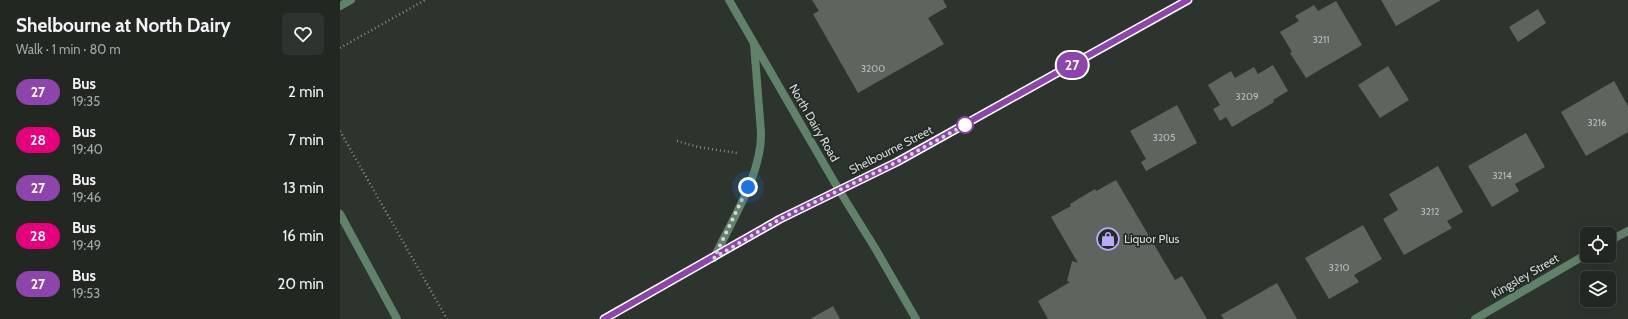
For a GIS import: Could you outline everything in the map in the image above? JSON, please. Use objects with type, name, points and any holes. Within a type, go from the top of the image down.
[{"type":"main road","name":"Shelbourne Street","points":[[604,319],[714,258],[780,219],[897,162],[1188,0]]},
{"type":"street","points":[[340,6],[351,0]]},
{"type":"street","name":"North Dairy Road","points":[[729,0],[916,319]]},
{"type":"street","points":[[714,258],[755,172],[762,144],[754,44]]},
{"type":"street","points":[[340,214],[397,319]]},
{"type":"street","points":[[1616,238],[1628,230]]},
{"type":"street","name":"Kingsley Street","points":[[1475,319],[1580,258]]},
{"type":"path","points":[[340,48],[425,0]]},
{"type":"path","points":[[340,131],[447,319]]},
{"type":"path","points":[[677,141],[698,147],[740,154]]},
{"type":"building","points":[[812,0],[943,0],[947,7],[928,18],[944,44],[858,93],[813,14],[819,11]]},
{"type":"building","points":[[1381,0],[1441,0],[1396,26]]},
{"type":"building","points":[[1336,1],[1362,45],[1306,78],[1290,53],[1292,52],[1280,32],[1299,21],[1295,16],[1314,5],[1318,11]]},
{"type":"building","points":[[1538,9],[1546,23],[1518,42],[1509,27]]},
{"type":"building","points":[[1273,65],[1288,91],[1273,100],[1274,102],[1232,127],[1226,117],[1220,121],[1213,109],[1220,105],[1208,85],[1231,71],[1235,78],[1254,67],[1258,74]]},
{"type":"building","points":[[1388,66],[1409,100],[1380,118],[1358,85]]},
{"type":"building","points":[[1614,81],[1628,106],[1628,132],[1586,156],[1561,112]]},
{"type":"building","points":[[1177,105],[1197,143],[1146,171],[1141,162],[1146,159],[1130,131]]},
{"type":"building","points":[[1526,133],[1545,167],[1515,184],[1519,191],[1492,207],[1468,166]]},
{"type":"building","points":[[1438,166],[1463,212],[1447,221],[1452,228],[1404,255],[1383,219],[1398,210],[1389,194]]},
{"type":"building","name":"Liquor Plus","points":[[1116,180],[1175,280],[1182,276],[1207,319],[1048,319],[1038,301],[1070,282],[1067,281],[1072,261],[1078,263],[1051,217],[1071,206],[1070,204],[1095,189],[1096,191]]},
{"type":"building","points":[[1363,225],[1382,259],[1354,275],[1359,282],[1329,299],[1305,258]]},
{"type":"building","points":[[1277,283],[1297,319],[1224,319],[1221,315]]},
{"type":"building","points":[[833,306],[840,319],[810,319]]},
{"type":"bus line","name":"27","points":[[604,319],[780,219],[897,162],[1188,0]]},
{"type":"place","name":"Liquor Plus","points":[[1108,239]]},
{"type":"route","points":[[748,187],[714,258],[780,219],[897,162],[965,125]]}]
